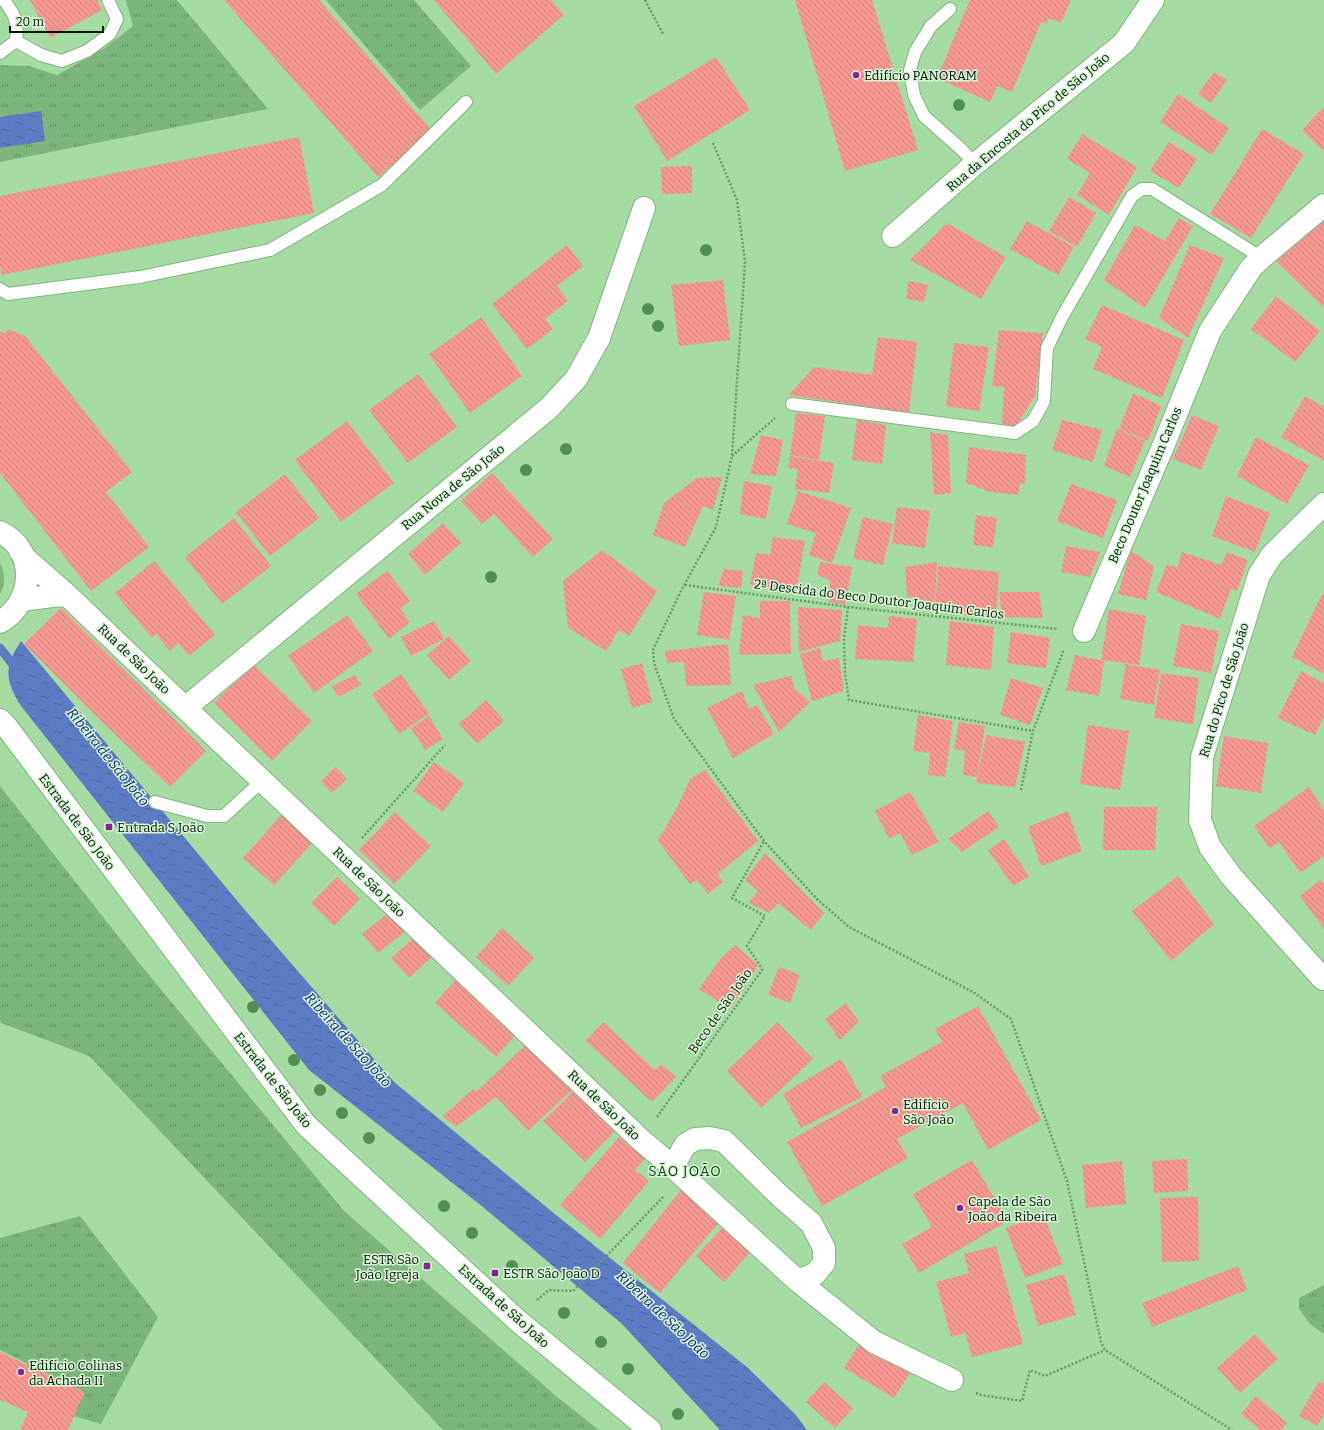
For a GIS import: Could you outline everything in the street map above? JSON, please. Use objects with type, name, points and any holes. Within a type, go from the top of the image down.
[{"type":"street","name":"Rua da Encosta do Pico de São João","points":[[893,236],[975,164],[1124,43],[1153,0]]},
{"type":"street","name":"Beco Doutor Joaquim Carlos","points":[[1077,631],[1164,444],[1210,331],[1251,268],[1260,258],[1324,205]]},
{"type":"street","name":"Rua Nova de São João","points":[[185,708],[549,408],[576,379],[599,338],[644,208]]},
{"type":"street","name":"Rua do Pico de São João","points":[[1323,979],[1231,876],[1210,847],[1200,820],[1202,757],[1259,575],[1272,555],[1324,504]]},
{"type":"street","name":"Rua de São João","points":[[0,532],[10,538],[26,559],[67,595],[641,1140],[798,1280],[874,1342],[952,1380]]},
{"type":"street","points":[[3,621],[13,613],[22,600],[25,592],[28,576],[20,551]]},
{"type":"street","points":[[22,600],[67,595]]},
{"type":"street","name":"Estrada de São João","points":[[2,718],[306,1125],[517,1320],[650,1430]]},
{"type":"street","points":[[678,1172],[685,1145],[695,1139],[710,1138],[724,1141],[780,1196],[811,1223],[824,1248],[824,1263],[815,1274],[798,1280]]},
{"type":"lane","points":[[0,52],[3,52],[16,41],[18,25],[4,0]]},
{"type":"lane","points":[[16,41],[41,55],[62,61],[87,52],[110,34],[117,19],[108,0]]},
{"type":"lane","points":[[950,9],[931,26],[915,52],[910,70],[914,95],[924,116],[962,150],[975,164]]},
{"type":"lane","points":[[0,289],[8,294],[140,277],[270,250],[382,185],[466,102]]},
{"type":"lane","points":[[792,404],[1015,433],[1033,421],[1044,401],[1047,348],[1062,317],[1132,196],[1142,189],[1152,189],[1260,258]]},
{"type":"lane","points":[[155,802],[207,816],[224,816],[262,781]]},
{"type":"path","points":[[644,0],[663,34]]},
{"type":"path","points":[[713,142],[737,200],[744,262],[732,456],[716,527],[653,650],[654,663],[674,719],[764,841],[817,899],[849,927],[973,992],[1011,1018],[1067,1181],[1101,1342],[1105,1350],[1232,1430]]},
{"type":"path","points":[[732,456],[792,404]]},
{"type":"path","name":"2ª Descida do Beco Doutor Joaquim Carlos","points":[[685,585],[848,608],[1077,631]]},
{"type":"path","points":[[848,608],[844,639],[845,673],[849,700],[1033,731]]},
{"type":"path","points":[[1021,790],[1033,731],[1077,631]]},
{"type":"path","points":[[344,858],[445,745]]},
{"type":"path","name":"Beco de São João","points":[[641,1140],[762,970],[747,946],[766,916],[732,898],[764,841]]},
{"type":"path","points":[[533,1304],[549,1290],[573,1291],[612,1249],[678,1172]]},
{"type":"path","points":[[952,1380],[981,1396],[1022,1401],[1030,1370],[1045,1376],[1105,1350]]},
{"type":"green space","points":[[126,0],[177,0],[268,109],[0,162],[0,65],[29,66],[57,75],[105,48],[133,26]]},
{"type":"green space","points":[[326,0],[414,0],[471,66],[420,110]]},
{"type":"green space","points":[[0,563],[4,578],[0,594]]},
{"type":"green space","points":[[0,786],[140,964],[344,1211],[556,1396],[599,1430],[443,1430],[89,1056],[1,1023]]},
{"type":"green space","points":[[80,1216],[158,1317],[101,1424],[74,1416],[84,1392],[0,1350],[0,1238]]},
{"type":"green space","points":[[1324,1285],[1324,1334],[1310,1324],[1299,1309],[1299,1298]]},
{"type":"water","points":[[41,111],[45,141],[0,148],[0,117]]},
{"type":"water","points":[[21,641],[244,909],[394,1082],[556,1215],[747,1367],[795,1414],[807,1430],[720,1430],[622,1324],[483,1207],[309,1070],[21,706],[12,689],[8,674],[11,658]]},
{"type":"pier","points":[[20,640],[21,641],[10,661],[8,672],[9,681],[7,679],[6,672],[8,661],[12,651]]},
{"type":"building","points":[[30,0],[97,0],[102,10],[50,38]]},
{"type":"building","points":[[224,0],[319,0],[432,131],[378,177]]},
{"type":"building","points":[[434,0],[551,0],[564,15],[496,74]]},
{"type":"building","name":"Edifício PANORAM","points":[[795,0],[872,0],[918,150],[845,171]]},
{"type":"building","name":"Edifício PANORAM","points":[[970,0],[1071,0],[1061,23],[1049,18],[1046,24],[1041,22],[1012,92],[997,86],[990,102],[937,78]]},
{"type":"building","points":[[716,57],[750,110],[667,161],[634,106]]},
{"type":"building","points":[[1214,72],[1227,80],[1211,103],[1198,94]]},
{"type":"building","points":[[1178,94],[1229,128],[1212,155],[1160,122]]},
{"type":"building","points":[[1324,107],[1324,152],[1302,130]]},
{"type":"building","points":[[1262,129],[1304,154],[1251,238],[1210,214]]},
{"type":"building","points":[[1082,134],[1137,167],[1109,215],[1077,195],[1090,173],[1067,159]]},
{"type":"building","points":[[299,137],[314,213],[2,275],[0,266],[0,196]]},
{"type":"building","points":[[1169,142],[1197,159],[1179,188],[1150,171]]},
{"type":"building","points":[[692,166],[692,193],[662,194],[661,167]]},
{"type":"building","points":[[1069,197],[1096,213],[1077,247],[1049,231]]},
{"type":"building","points":[[1179,218],[1193,226],[1145,308],[1104,280],[1135,225],[1165,241]]},
{"type":"building","points":[[1027,221],[1074,247],[1058,275],[1010,249]]},
{"type":"building","points":[[1324,221],[1324,308],[1276,261]]},
{"type":"building","points":[[947,223],[1006,257],[981,299],[910,260]]},
{"type":"building","points":[[567,245],[583,266],[557,286],[568,301],[545,319],[553,329],[527,349],[492,304]]},
{"type":"building","points":[[1190,245],[1224,258],[1188,338],[1159,318]]},
{"type":"building","points":[[723,280],[730,340],[679,346],[671,285]]},
{"type":"building","points":[[909,281],[928,285],[924,302],[906,299]]},
{"type":"building","points":[[1276,296],[1320,331],[1295,362],[1251,329]]},
{"type":"building","points":[[1102,305],[1184,340],[1162,398],[1093,369],[1102,347],[1085,339]]},
{"type":"building","points":[[481,317],[522,376],[470,413],[429,354]]},
{"type":"building","points":[[8,329],[25,336],[132,472],[106,492],[149,547],[91,591],[0,473],[0,331],[5,334]]},
{"type":"building","points":[[999,330],[1043,333],[1035,396],[1016,426],[1002,425],[1004,387],[992,386]]},
{"type":"building","points":[[878,337],[917,342],[909,413],[789,395],[814,367],[872,375]]},
{"type":"building","points":[[954,343],[989,347],[979,411],[946,406]]},
{"type":"building","points":[[418,374],[457,427],[408,463],[369,410]]},
{"type":"building","points":[[1133,393],[1161,406],[1148,441],[1119,429]]},
{"type":"building","points":[[1305,396],[1324,407],[1324,461],[1281,437]]},
{"type":"building","points":[[796,413],[825,416],[819,460],[790,455]]},
{"type":"building","points":[[1192,415],[1219,426],[1201,470],[1173,459]]},
{"type":"building","points":[[857,420],[886,425],[882,464],[852,460]]},
{"type":"building","points":[[1062,420],[1102,430],[1093,462],[1052,450]]},
{"type":"building","points":[[347,421],[394,483],[341,522],[295,460]]},
{"type":"building","points":[[1117,429],[1145,441],[1130,477],[1104,466]]},
{"type":"building","points":[[930,432],[948,435],[951,493],[934,495]]},
{"type":"building","points":[[761,435],[783,440],[776,476],[750,474]]},
{"type":"building","points":[[1256,437],[1309,465],[1287,504],[1237,476]]},
{"type":"building","points":[[969,447],[1026,455],[1025,484],[1020,483],[1018,495],[991,492],[966,483]]},
{"type":"building","points":[[790,456],[834,463],[829,493],[795,489],[798,469],[788,468]]},
{"type":"building","points":[[492,473],[553,539],[533,557],[494,514],[482,524],[461,501]]},
{"type":"building","points":[[285,474],[319,518],[270,556],[236,512]]},
{"type":"building","points":[[722,477],[713,510],[703,506],[685,547],[653,535],[664,503],[697,478]]},
{"type":"building","points":[[744,481],[772,486],[766,519],[740,514]]},
{"type":"building","points":[[1071,484],[1117,500],[1103,538],[1057,521]]},
{"type":"building","points":[[798,491],[851,508],[832,563],[809,555],[816,533],[787,524]]},
{"type":"building","points":[[1226,496],[1270,513],[1255,552],[1212,536]]},
{"type":"building","points":[[897,507],[930,511],[925,548],[892,543]]},
{"type":"building","points":[[976,515],[997,518],[993,547],[973,545]]},
{"type":"building","points":[[863,517],[893,524],[883,565],[853,558]]},
{"type":"building","points":[[234,518],[271,566],[222,604],[185,557]]},
{"type":"building","points":[[443,523],[461,543],[425,575],[408,554]]},
{"type":"building","points":[[773,537],[805,541],[796,592],[750,584],[756,553],[770,555]]},
{"type":"building","points":[[1066,546],[1100,552],[1090,577],[1061,572]]},
{"type":"building","points":[[602,550],[657,591],[629,636],[619,630],[606,651],[568,628],[563,581]]},
{"type":"building","points":[[1131,551],[1154,566],[1146,600],[1118,594]]},
{"type":"building","points":[[1182,552],[1221,565],[1227,552],[1248,560],[1237,591],[1231,589],[1220,619],[1156,592],[1167,564],[1177,568]]},
{"type":"building","points":[[154,561],[215,635],[189,656],[178,643],[170,651],[156,634],[152,638],[115,593]]},
{"type":"building","points":[[820,562],[852,567],[845,605],[829,602],[830,580],[817,575]]},
{"type":"building","points":[[937,562],[935,603],[907,596],[905,567]]},
{"type":"building","points":[[938,566],[999,572],[996,618],[935,612]]},
{"type":"building","points":[[724,569],[743,571],[741,588],[718,586]]},
{"type":"building","points":[[387,571],[410,601],[400,609],[410,622],[389,639],[356,594]]},
{"type":"building","points":[[704,592],[736,596],[729,640],[697,635]]},
{"type":"building","points":[[999,592],[1039,592],[1043,618],[1002,617]]},
{"type":"building","points":[[1322,594],[1324,595],[1324,674],[1292,657]]},
{"type":"building","points":[[760,601],[790,601],[791,654],[739,655],[743,615],[760,618]]},
{"type":"building","points":[[798,607],[842,610],[840,641],[799,652]]},
{"type":"building","points":[[61,608],[206,751],[170,787],[24,644]]},
{"type":"building","points":[[1109,609],[1146,616],[1139,665],[1101,660]]},
{"type":"building","points":[[347,615],[373,651],[314,693],[288,656]]},
{"type":"building","points":[[889,616],[917,619],[913,662],[855,659],[858,625],[888,628]]},
{"type":"building","points":[[434,621],[444,639],[411,656],[401,637]]},
{"type":"building","points":[[950,621],[994,627],[991,670],[946,665]]},
{"type":"building","points":[[1181,624],[1219,631],[1211,673],[1173,666]]},
{"type":"building","points":[[1011,632],[1050,638],[1046,668],[1007,663]]},
{"type":"building","points":[[449,636],[471,661],[449,680],[427,655]]},
{"type":"building","points":[[728,644],[731,685],[686,686],[684,662],[667,663],[665,651]]},
{"type":"building","points":[[820,648],[823,661],[839,658],[844,691],[812,701],[800,654]]},
{"type":"building","points":[[1075,655],[1104,661],[1099,696],[1066,690]]},
{"type":"building","points":[[642,663],[652,702],[632,708],[621,669]]},
{"type":"building","points":[[253,664],[312,721],[272,761],[214,703]]},
{"type":"building","points":[[1126,664],[1160,670],[1154,705],[1120,699]]},
{"type":"building","points":[[1301,671],[1324,683],[1324,716],[1315,735],[1278,718]]},
{"type":"building","points":[[1161,673],[1199,678],[1193,724],[1154,718]]},
{"type":"building","points":[[401,674],[429,714],[399,734],[372,694]]},
{"type":"building","points":[[355,675],[361,685],[338,697],[332,686]]},
{"type":"building","points":[[791,676],[794,688],[810,702],[779,732],[753,685]]},
{"type":"building","points":[[1011,678],[1043,688],[1030,725],[1000,715]]},
{"type":"building","points":[[742,691],[749,709],[757,705],[774,734],[733,758],[707,708]]},
{"type":"building","points":[[486,700],[504,721],[477,744],[459,724]]},
{"type":"building","points":[[918,715],[953,721],[945,777],[928,775],[930,753],[913,751]]},
{"type":"building","points":[[429,716],[443,739],[425,750],[411,728]]},
{"type":"building","points":[[959,722],[985,726],[977,777],[963,775],[965,751],[954,749]]},
{"type":"building","points":[[1088,725],[1129,731],[1120,790],[1080,784]]},
{"type":"building","points":[[986,735],[1025,742],[1015,787],[976,783]]},
{"type":"building","points":[[1224,736],[1268,743],[1261,793],[1216,786]]},
{"type":"building","points":[[434,762],[464,783],[443,812],[413,791]]},
{"type":"building","points":[[335,767],[347,779],[332,793],[321,782]]},
{"type":"building","points":[[705,770],[758,841],[718,874],[723,882],[708,894],[697,880],[690,884],[658,841],[678,805],[690,779]]},
{"type":"building","points":[[1309,787],[1324,810],[1324,856],[1300,873],[1279,842],[1270,849],[1254,826]]},
{"type":"building","points":[[910,792],[939,842],[912,855],[900,833],[889,839],[875,811]]},
{"type":"building","points":[[1104,807],[1157,807],[1155,850],[1103,850]]},
{"type":"building","points":[[988,811],[999,827],[962,852],[948,839]]},
{"type":"building","points":[[1068,811],[1082,851],[1041,866],[1028,827]]},
{"type":"building","points":[[284,812],[315,840],[274,885],[243,858]]},
{"type":"building","points":[[395,812],[431,846],[394,884],[359,850]]},
{"type":"building","points":[[1004,839],[1029,876],[1013,886],[988,850]]},
{"type":"building","points":[[765,853],[824,913],[811,930],[778,903],[769,913],[749,903],[758,891],[745,880]]},
{"type":"building","points":[[1178,876],[1214,924],[1171,961],[1132,911]]},
{"type":"building","points":[[337,877],[360,899],[334,926],[311,903]]},
{"type":"building","points":[[1320,880],[1324,885],[1324,929],[1300,896]]},
{"type":"building","points":[[391,911],[407,930],[378,953],[362,934]]},
{"type":"building","points":[[502,928],[534,958],[508,986],[476,957]]},
{"type":"building","points":[[417,935],[435,954],[409,978],[391,958]]},
{"type":"building","points":[[735,945],[758,965],[730,1009],[699,989],[720,959]]},
{"type":"building","points":[[779,967],[800,975],[790,1003],[768,995]]},
{"type":"building","points":[[456,979],[517,1033],[496,1057],[435,1003]]},
{"type":"building","points":[[846,1003],[859,1022],[840,1040],[825,1019]]},
{"type":"building","name":"Edifício São João","points":[[978,1006],[1041,1120],[988,1150],[963,1103],[897,1139],[908,1158],[822,1206],[787,1142],[886,1087],[880,1076],[942,1042],[935,1029]]},
{"type":"building","points":[[603,1022],[655,1070],[661,1064],[676,1077],[652,1102],[586,1041]]},
{"type":"building","points":[[777,1022],[813,1059],[761,1108],[727,1071]]},
{"type":"building","points":[[530,1041],[574,1088],[528,1131],[496,1097],[456,1127],[443,1116],[473,1089],[476,1092]]},
{"type":"building","points":[[841,1059],[862,1097],[801,1128],[783,1094]]},
{"type":"building","points":[[575,1090],[616,1130],[585,1162],[543,1121]]},
{"type":"building","points":[[619,1137],[645,1159],[635,1170],[649,1181],[600,1239],[560,1205]]},
{"type":"building","points":[[1187,1159],[1188,1191],[1154,1193],[1152,1161]]},
{"type":"building","name":"Capela de São João da Ribeira","points":[[972,1160],[1008,1221],[919,1273],[902,1244],[932,1227],[913,1194]]},
{"type":"building","points":[[1122,1161],[1126,1204],[1086,1208],[1082,1165]]},
{"type":"building","points":[[681,1190],[720,1221],[660,1293],[623,1263]]},
{"type":"building","points":[[1198,1197],[1199,1261],[1162,1262],[1160,1198]]},
{"type":"building","points":[[1043,1214],[1063,1264],[1025,1278],[1006,1228]]},
{"type":"building","points":[[725,1225],[752,1250],[724,1282],[696,1256]]},
{"type":"building","points":[[996,1246],[1023,1344],[972,1357],[965,1333],[951,1337],[936,1282],[969,1273],[964,1254]]},
{"type":"building","points":[[1238,1266],[1247,1290],[1152,1327],[1142,1303]]},
{"type":"building","points":[[1064,1274],[1076,1315],[1038,1326],[1026,1285]]},
{"type":"building","points":[[1255,1334],[1278,1359],[1240,1393],[1217,1368]]},
{"type":"building","points":[[861,1341],[911,1372],[894,1398],[844,1368]]},
{"type":"building","name":"Edifício Colinas da Achada II","points":[[0,1352],[85,1392],[68,1430],[20,1430],[28,1412],[0,1400]]},
{"type":"building","points":[[1319,1381],[1324,1384],[1324,1414],[1317,1426],[1299,1416]]},
{"type":"building","points":[[824,1382],[853,1408],[835,1428],[806,1402]]},
{"type":"building","points":[[1256,1396],[1287,1423],[1281,1430],[1260,1430],[1241,1414]]},
{"type":"waterway","name":"Ribeira de São João","points":[[0,648],[17,670]]},
{"type":"place","name":"Edifício PANORAM","points":[[856,75]]},
{"type":"place","name":"Entrada S João","points":[[109,827]]},
{"type":"place","name":"Edifício São João","points":[[895,1111]]},
{"type":"place","name":"Capela de São João da Ribeira","points":[[960,1208]]},
{"type":"place","name":"ESTR São João Igreja","points":[[427,1266]]},
{"type":"place","name":"ESTR São João D","points":[[495,1273]]},
{"type":"place","name":"Edifício Colinas da Achada II","points":[[21,1372]]},
{"type":"district","name":"SÃO JOÃO","points":[[685,1171]]}]
